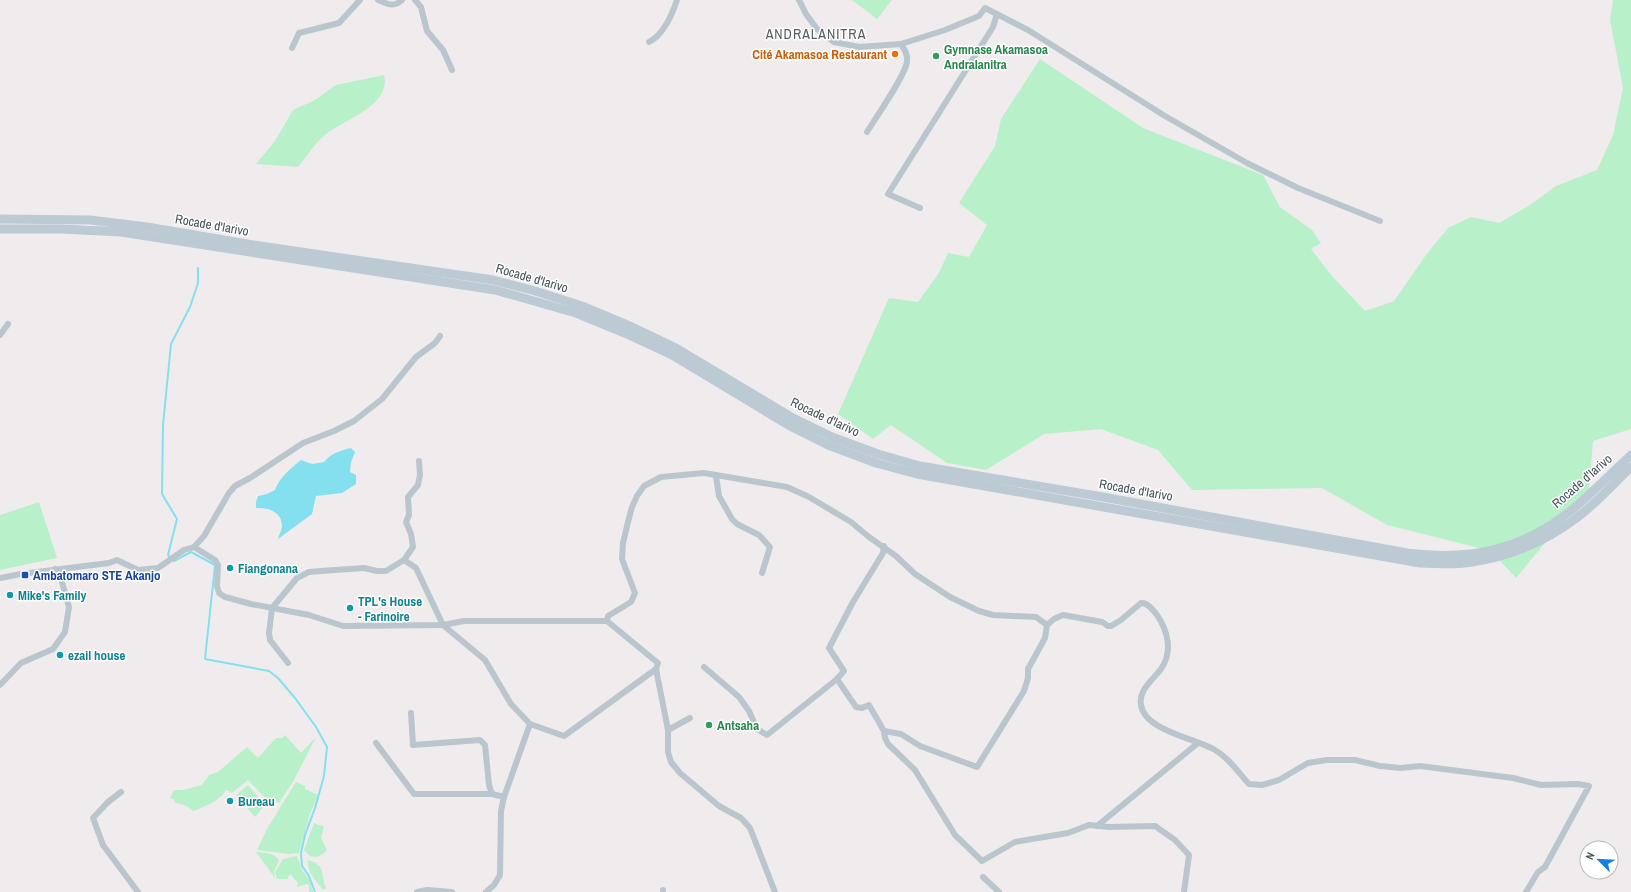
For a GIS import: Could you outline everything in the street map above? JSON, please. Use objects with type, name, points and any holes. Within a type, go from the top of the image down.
[{"type":"main road","name":"Rocade d'Iarivo","points":[[0,219],[75,219],[147,227],[253,245],[493,280],[535,291],[582,306],[632,327],[676,348],[793,418],[832,437],[878,454],[920,466],[1103,497],[1407,553],[1429,556],[1455,556],[1491,551],[1516,544],[1539,533],[1573,509],[1631,455]]},
{"type":"main road","name":"Rocade d'Iarivo","points":[[0,229],[60,229],[121,232],[495,290],[576,313],[627,334],[672,355],[790,426],[828,445],[876,463],[917,474],[1420,563],[1471,563],[1529,546],[1554,534],[1576,519],[1631,466]]},
{"type":"street","points":[[292,48],[299,33],[339,23],[360,0]]},
{"type":"street","points":[[378,0],[392,5],[402,0]]},
{"type":"street","points":[[415,0],[421,7],[427,31],[443,50],[452,70]]},
{"type":"street","points":[[648,42],[655,39],[661,32],[677,0]]},
{"type":"street","points":[[798,0],[817,29],[834,42],[859,47],[901,44],[945,30],[979,16],[985,8],[1028,30],[1164,116],[1247,163],[1298,188],[1380,221]]},
{"type":"street","points":[[920,208],[888,194],[993,27],[997,14]]},
{"type":"street","points":[[867,132],[903,73],[907,62],[906,52],[901,44]]},
{"type":"street","points":[[0,335],[8,324]]},
{"type":"street","points":[[0,578],[117,560],[138,570],[158,568],[184,550],[194,547],[204,536],[229,493],[235,486],[303,444],[354,421],[382,399],[416,357],[435,343],[440,336]]},
{"type":"street","points":[[288,664],[270,640],[269,633],[272,608],[297,578],[309,572],[364,568],[377,571],[386,571],[404,560],[413,547],[411,534],[406,522],[409,515],[408,497],[418,485],[420,475],[419,461]]},
{"type":"street","points":[[607,621],[608,616],[631,602],[635,593],[622,559],[622,543],[632,507],[644,486],[651,481],[668,476],[704,473],[787,487],[809,497],[851,522],[869,537],[884,546],[915,574],[950,597],[980,611],[994,615],[1036,617],[1046,625]]},
{"type":"street","points":[[716,476],[718,496],[732,519],[737,524],[759,535],[770,547],[762,573]]},
{"type":"street","points":[[704,667],[739,696],[749,711],[757,729],[767,735],[837,679],[844,671],[829,648],[853,602],[883,553],[884,546]]},
{"type":"street","points":[[194,547],[215,560],[218,565],[217,586],[219,593],[225,597],[251,604],[310,615],[344,626],[443,625],[464,621],[607,621],[658,663],[656,669],[668,730],[668,752],[671,762],[680,773],[719,806],[741,818],[750,828],[774,892]]},
{"type":"street","points":[[404,560],[416,568],[443,625],[485,660],[510,704],[530,724],[564,736],[656,669]]},
{"type":"street","points":[[0,685],[21,664],[53,649],[65,632],[69,607],[60,575],[55,570]]},
{"type":"street","points":[[884,731],[901,734],[920,746],[977,767],[1024,691],[1028,678],[1028,668],[1045,638],[1046,625],[1063,615],[1102,622],[1108,626],[1111,626],[1141,603],[1146,604],[1165,628],[1167,633],[1168,651],[1162,668],[1144,690],[1141,704],[1146,715],[1158,727],[1216,750],[1234,766],[1249,784],[1255,786],[1279,780],[1308,763],[1328,760],[1355,760],[1390,767],[1409,768],[1420,766],[1513,778],[1541,785],[1578,784],[1589,786],[1545,868],[1538,872],[1526,892]]},
{"type":"street","points":[[837,679],[856,707],[862,708],[869,705],[884,731],[888,744],[915,770],[955,835],[982,861],[1015,842],[1068,833],[1089,825],[1109,827],[1155,826],[1175,840],[1189,855],[1184,892]]},
{"type":"street","points":[[411,713],[413,745],[480,740],[485,745],[488,785],[492,794]]},
{"type":"street","points":[[668,730],[690,718]]},
{"type":"street","points":[[486,892],[494,885],[500,875],[501,811],[504,798],[530,724]]},
{"type":"street","points":[[376,743],[414,794],[492,794],[504,798]]},
{"type":"street","points":[[1097,826],[1198,743]]},
{"type":"street","points":[[121,792],[108,802],[93,818],[103,845],[138,892]]},
{"type":"street","points":[[983,877],[999,892]]},
{"type":"street","points":[[417,892],[427,890],[452,892]]},
{"type":"green space","points":[[852,0],[892,0],[877,19]]},
{"type":"green space","points":[[1613,0],[1631,0],[1631,429],[1593,441],[1589,490],[1516,578],[1491,551],[1387,525],[1322,488],[1192,490],[1158,450],[1101,429],[1044,434],[986,470],[947,463],[891,425],[873,439],[838,414],[889,298],[918,302],[939,273],[948,253],[969,257],[987,225],[959,203],[995,146],[1001,119],[1040,59],[1143,128],[1263,175],[1280,207],[1312,230],[1321,243],[1311,249],[1332,276],[1365,311],[1394,301],[1426,255],[1448,228],[1471,217],[1499,223],[1530,205],[1556,186],[1597,170],[1613,135],[1623,88],[1610,20]]},
{"type":"green space","points":[[384,75],[385,86],[381,95],[374,103],[326,134],[315,145],[298,167],[256,164],[275,141],[293,110],[315,100],[336,85]]},
{"type":"green space","points":[[39,502],[57,558],[0,570],[0,515]]},
{"type":"green space","points":[[285,735],[301,753],[315,739],[294,780],[279,803],[270,799],[268,801],[248,780],[232,793],[226,790],[216,800],[193,811],[187,806],[174,802],[175,800],[170,798],[174,790],[183,790],[202,785],[209,775],[218,772],[247,747],[258,758],[276,738],[282,738]]},
{"type":"green space","points":[[296,782],[305,786],[305,789],[318,795],[310,814],[299,853],[289,854],[257,850],[267,829]]},
{"type":"green space","points":[[248,785],[265,805],[255,817],[236,795]]},
{"type":"green space","points":[[314,823],[324,827],[321,838],[327,850],[317,857],[310,856],[304,850]]},
{"type":"green space","points":[[256,852],[269,854],[277,858],[279,861],[274,872],[275,878]]},
{"type":"green space","points":[[297,856],[302,870],[310,880],[313,892],[309,892],[309,885],[307,884],[297,887],[298,883],[290,874],[287,879],[277,879],[275,872],[283,859]]},
{"type":"green space","points":[[308,860],[318,865],[322,871],[326,888],[323,890],[310,872]]},
{"type":"water","points":[[351,448],[355,452],[351,462],[350,472],[356,475],[356,484],[342,493],[316,496],[312,514],[278,539],[282,529],[280,517],[274,511],[265,508],[256,508],[258,496],[275,490],[277,485],[289,470],[301,460],[312,464],[324,462],[336,453]]},
{"type":"waterway","points":[[198,268],[198,283],[190,307],[171,344],[163,425],[162,494],[177,519],[168,555],[174,561],[191,552],[215,565],[205,659],[269,671],[278,678],[295,698],[316,727],[327,747],[324,776],[315,808],[305,835],[301,853],[302,866],[309,876],[315,892]]},
{"type":"place","name":"Cité Akamasoa Restaurant","points":[[895,54]]},
{"type":"place","name":"Gymnase Akamasoa Andralanitra","points":[[936,56]]},
{"type":"place","name":"Fiangonana","points":[[230,568]]},
{"type":"place","name":"Ambatomaro STE Akanjo","points":[[25,575]]},
{"type":"place","name":"Mike's Family","points":[[10,595]]},
{"type":"place","name":"TPL's House - Farinoire","points":[[350,608]]},
{"type":"place","name":"ezail house","points":[[60,655]]},
{"type":"place","name":"Antsaha","points":[[709,725]]},
{"type":"place","name":"Bureau","points":[[230,801]]},
{"type":"district","name":"ANDRALANITRA","points":[[816,34]]}]
